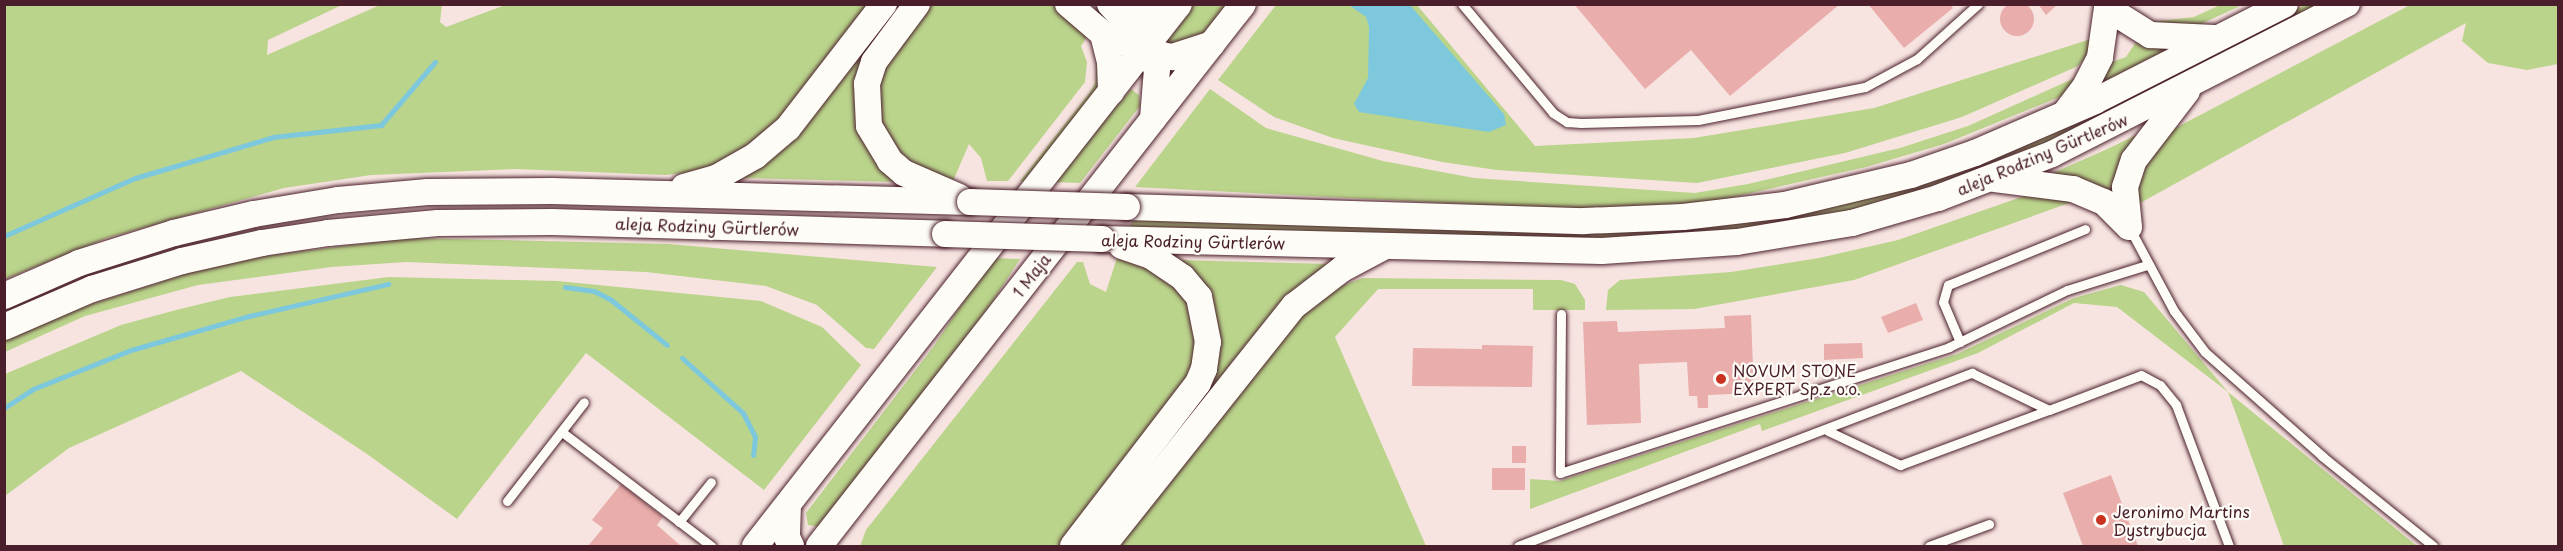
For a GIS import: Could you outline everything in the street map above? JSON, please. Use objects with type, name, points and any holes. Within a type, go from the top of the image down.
[{"type":"main road","points":[[660,194],[716,178],[755,156],[788,128],[884,4]]},
{"type":"main road","points":[[917,4],[874,62],[867,84],[870,126],[890,161],[904,173],[970,202]]},
{"type":"main road","points":[[1068,4],[1103,34],[1143,50],[1172,57],[1212,44]]},
{"type":"main road","name":"1 Maja","points":[[819,546],[837,535],[1243,4]]},
{"type":"main road","name":"aleja Rodziny Gürtlerów","points":[[4,296],[79,263],[174,233],[254,214],[338,200],[428,192],[660,194],[1584,221],[1734,213],[1911,175],[2062,117],[2285,4]]},
{"type":"main road","name":"aleja Rodziny Gürtlerów","points":[[4,327],[92,289],[182,261],[262,243],[328,233],[438,223],[552,222],[1602,251],[1737,242],[1852,224],[1994,179],[2193,85],[2347,4]]},
{"type":"main road","points":[[1115,8],[1150,12],[1179,5]]},
{"type":"main road","points":[[755,546],[1179,5]]},
{"type":"main road","points":[[2062,117],[2086,85],[2100,57],[2106,6],[2150,35],[2176,39],[2222,37]]},
{"type":"main road","points":[[1115,8],[1137,33],[1143,50],[1157,69],[1153,119]]},
{"type":"main road","points":[[1103,34],[1110,62],[1111,92]]},
{"type":"main road","points":[[2129,227],[2125,187],[2133,160],[2193,85]]},
{"type":"main road","points":[[1994,179],[2073,189],[2104,202],[2129,227]]},
{"type":"main road","points":[[1073,546],[1198,383],[1208,342],[1199,297],[1182,277],[1151,256],[1102,238]]},
{"type":"main road","points":[[1103,546],[1294,306],[1342,269],[1385,246]]},
{"type":"main road","points":[[788,505],[787,537],[791,546]]},
{"type":"lane","points":[[1462,4],[1553,113],[1567,122],[1581,123],[1698,120],[1865,87],[1917,59],[1978,4]]},
{"type":"lane","points":[[2129,227],[2147,265],[2174,311],[2205,352],[2322,456],[2433,546]]},
{"type":"lane","points":[[1960,342],[1943,302],[1948,285],[2085,229]]},
{"type":"lane","points":[[1561,314],[1560,473],[1960,342],[2067,290],[2147,265]]},
{"type":"lane","points":[[1518,546],[1828,431],[1971,373],[2049,410]]},
{"type":"lane","points":[[1828,431],[1899,465],[2141,375],[2160,385],[2176,405],[2229,546]]},
{"type":"lane","points":[[507,501],[584,402]]},
{"type":"lane","points":[[562,432],[711,546]]},
{"type":"lane","points":[[679,522],[711,482]]},
{"type":"lane","points":[[1929,546],[1989,524]]},
{"type":"green space","points":[[508,4],[872,5],[783,119],[727,162],[694,172],[665,175],[515,169],[371,175],[284,188],[107,238],[5,279],[5,5],[342,5],[268,40],[267,55],[380,5],[442,5],[440,22],[446,27]]},
{"type":"green space","points":[[896,5],[906,5],[864,64],[897,182],[743,178]]},
{"type":"green space","points":[[929,5],[1053,5],[1089,34],[1081,46],[1087,62],[1085,82],[1008,181],[987,181],[981,158],[969,144],[953,181],[931,175],[897,153],[881,129],[878,79]]},
{"type":"green space","points":[[1191,5],[1231,5],[1201,38],[1159,46]]},
{"type":"green space","points":[[1276,5],[1417,5],[1535,146],[1694,138],[1874,108],[2097,37],[2094,48],[2078,66],[1962,117],[1845,153],[1697,183],[1497,170],[1442,162],[1333,138],[1274,117],[1218,80]]},
{"type":"green space","points":[[2220,5],[2242,5],[2199,25],[2150,22],[2194,17]]},
{"type":"green space","points":[[2305,5],[2326,5],[2024,155],[1879,205],[1781,226],[1600,241],[1127,229],[1135,219],[1759,219],[2185,67]]},
{"type":"green space","points":[[2410,5],[2558,5],[2558,64],[2527,70],[2488,63],[2462,41],[2466,23],[2133,207],[2135,181],[2162,135]]},
{"type":"green space","points":[[2138,39],[2175,48],[2091,92],[2104,65],[2126,57]]},
{"type":"green space","points":[[1101,61],[1098,88],[1027,181],[1020,181],[1090,92],[1095,83],[1097,62]]},
{"type":"green space","points":[[2079,76],[2067,93],[1944,144],[1866,167],[1702,204],[1605,211],[1135,187],[1210,89],[1266,128],[1383,161],[1474,178],[1695,193],[1748,184],[1900,148],[1968,126]]},
{"type":"green space","points":[[1131,89],[1139,95],[1140,106],[1080,183],[1052,182]]},
{"type":"green space","points":[[2147,130],[2119,203],[2046,176],[2103,151]]},
{"type":"green space","points":[[2030,194],[2075,201],[1854,280],[1694,309],[1606,310],[1608,290],[1620,280],[1731,272],[1819,258],[1898,240]]},
{"type":"green space","points":[[407,238],[668,244],[937,267],[874,349],[866,348],[817,305],[766,286],[646,272],[406,262],[331,267],[198,285],[85,316],[5,352],[5,340],[82,307],[194,271],[256,257]]},
{"type":"green space","points":[[992,258],[1020,259],[965,344],[821,527],[808,525],[806,513],[934,346]]},
{"type":"green space","points":[[1117,258],[1150,268],[1182,291],[1196,317],[1195,367],[1062,546],[860,546],[866,530],[1077,262],[1083,262],[1090,284],[1106,292]]},
{"type":"green space","points":[[1177,260],[1331,264],[1093,546],[1084,546],[1211,376]]},
{"type":"green space","points":[[389,277],[557,281],[761,301],[822,327],[861,365],[764,490],[586,353],[457,519],[367,454],[241,371],[69,448],[5,496],[5,374],[121,325],[176,310],[230,297]]},
{"type":"green space","points":[[1363,278],[1561,280],[1575,284],[1585,300],[1585,310],[1533,310],[1533,289],[1378,289],[1335,337],[1426,546],[1114,546],[1278,335],[1335,288]]},
{"type":"green space","points":[[2121,285],[2144,292],[2228,392],[2117,307],[2074,303],[1978,353],[1762,431],[1760,424],[1530,509],[1530,479],[1560,481],[1957,354],[2074,298]]},
{"type":"green space","points":[[2228,392],[2417,546],[2284,546]]},
{"type":"water","points":[[1349,5],[1410,5],[1504,114],[1506,125],[1489,132],[1359,112],[1354,104],[1368,78],[1369,27],[1366,17]]},
{"type":"building","points":[[2017,2],[2029,7],[2034,19],[2029,31],[2017,36],[2005,31],[2000,19],[2005,7]]},
{"type":"building","points":[[1574,4],[1840,4],[1730,96],[1691,50],[1645,89]]},
{"type":"building","points":[[1868,4],[1950,4],[1953,8],[1904,48]]},
{"type":"building","points":[[2038,4],[2058,4],[2046,15]]},
{"type":"building","points":[[1916,303],[1923,320],[1888,333],[1881,317]]},
{"type":"building","name":"NOVUM STONE EXPERT Sp.z o.o.","points":[[1751,315],[1754,393],[1708,395],[1708,408],[1698,408],[1697,396],[1689,396],[1687,362],[1639,364],[1641,423],[1587,425],[1583,322],[1617,321],[1618,332],[1725,328],[1724,316]]},
{"type":"building","points":[[1862,343],[1863,358],[1824,360],[1824,344]]},
{"type":"building","points":[[1482,345],[1533,346],[1532,387],[1412,386],[1413,348],[1482,349]]},
{"type":"building","points":[[1512,446],[1526,446],[1526,463],[1512,463]]},
{"type":"building","points":[[1492,468],[1525,468],[1525,490],[1492,490]]},
{"type":"building","name":"Jeronimo Martins Dystrybucja","points":[[2111,475],[2138,546],[2083,546],[2063,493]]},
{"type":"building","points":[[621,484],[663,517],[657,525],[681,546],[588,546],[603,528],[592,520]]},
{"type":"waterway","points":[[4,236],[135,178],[273,137],[381,125],[435,62]]},
{"type":"waterway","points":[[4,408],[33,389],[131,350],[249,316],[388,284]]},
{"type":"waterway","points":[[565,287],[594,291],[610,299],[667,345]]},
{"type":"waterway","points":[[682,358],[743,413],[755,437],[753,455]]},
{"type":"place","name":"NOVUM STONE EXPERT Sp.z o.o.","points":[[1721,379]]},
{"type":"place","name":"Jeronimo Martins Dystrybucja","points":[[2101,520]]}]
